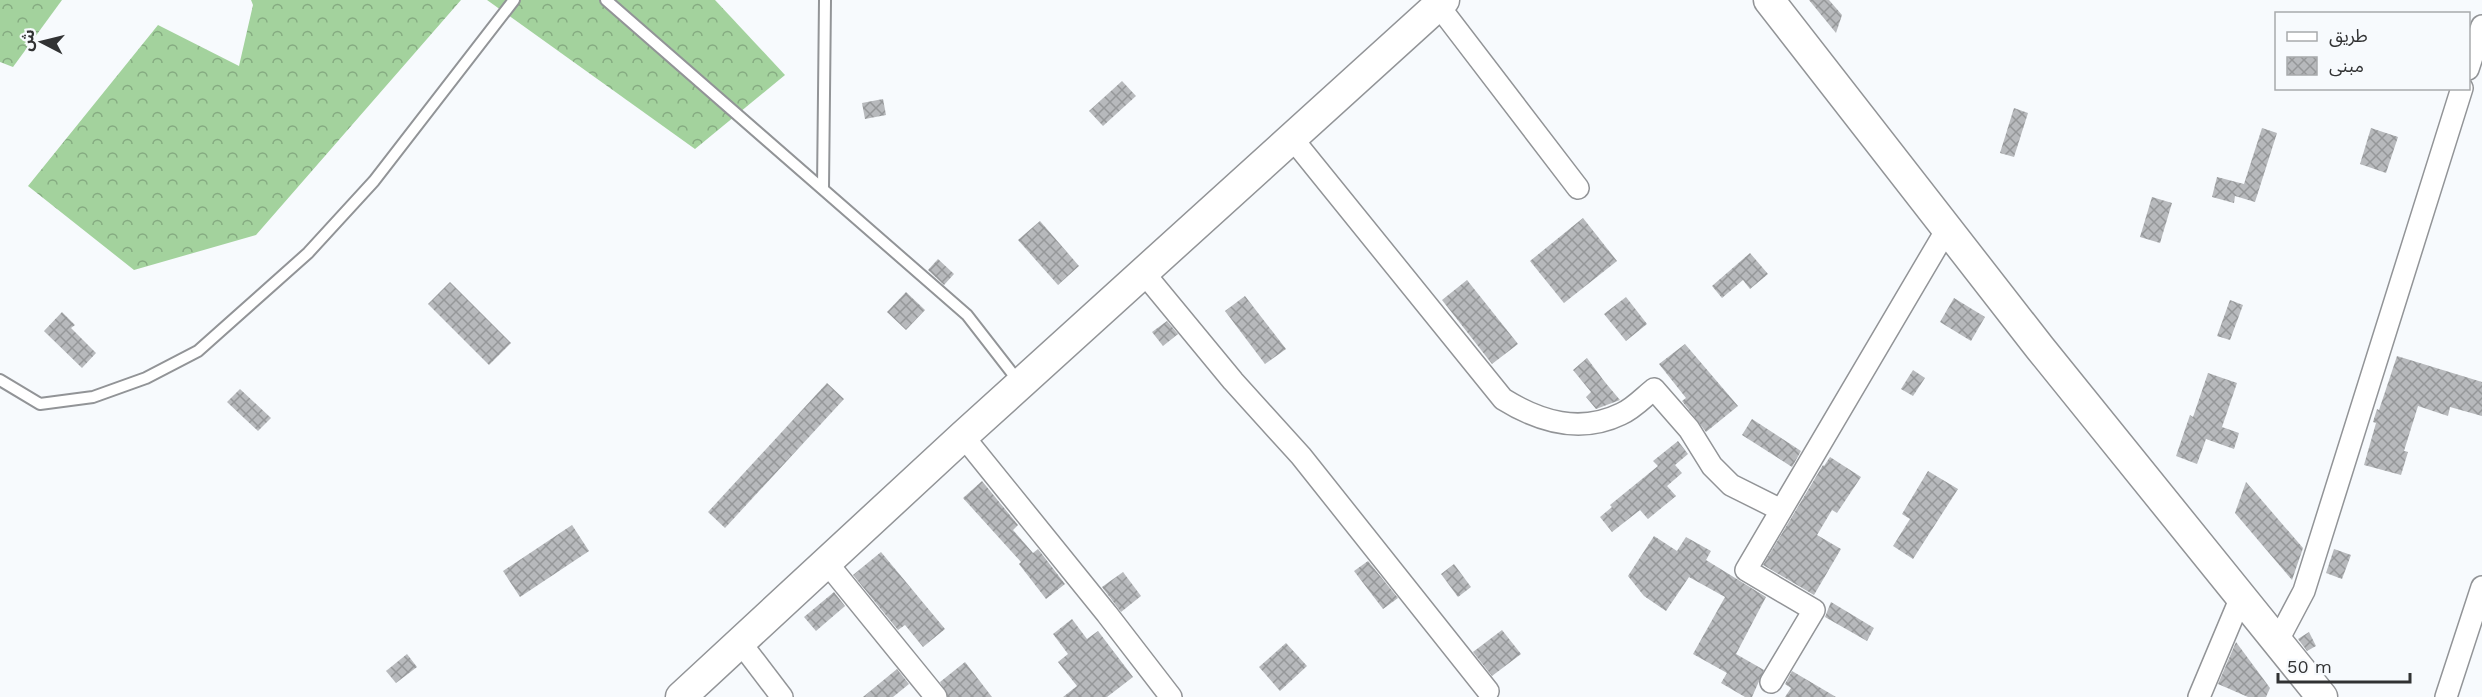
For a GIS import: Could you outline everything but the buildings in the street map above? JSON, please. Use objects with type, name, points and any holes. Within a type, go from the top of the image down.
[{"type":"street","points":[[1769,0],[2040,348],[2322,697]]},
{"type":"street","points":[[681,697],[963,436],[1441,3],[1578,188]]},
{"type":"street","points":[[2470,66],[2482,26]]},
{"type":"street","points":[[2277,642],[2304,591],[2461,90]]},
{"type":"street","points":[[1291,137],[1503,399],[1525,413],[1558,423],[1594,424],[1623,413],[1654,389],[1689,429],[1712,466],[1731,485],[1781,510]]},
{"type":"street","points":[[1771,682],[1814,610],[1746,570],[1947,229]]},
{"type":"street","points":[[1143,272],[1233,381],[1301,456],[1488,691]]},
{"type":"street","points":[[963,436],[1171,697]]},
{"type":"street","points":[[827,563],[936,697]]},
{"type":"street","points":[[2446,697],[2482,587]]},
{"type":"street","points":[[2199,697],[2241,597]]},
{"type":"street","points":[[740,642],[782,697]]},
{"type":"lane","points":[[0,380],[40,404],[93,397],[146,378],[198,351],[308,253],[374,181],[514,0]]},
{"type":"lane","points":[[606,0],[967,315],[1020,384]]},
{"type":"lane","points":[[823,188],[825,0]]},
{"type":"green space","points":[[0,0],[62,0],[13,67],[0,62]]},
{"type":"green space","points":[[251,0],[461,0],[256,235],[134,270],[28,186],[158,25],[239,66],[253,5]]},
{"type":"green space","points":[[487,0],[715,0],[785,75],[695,149]]}]
